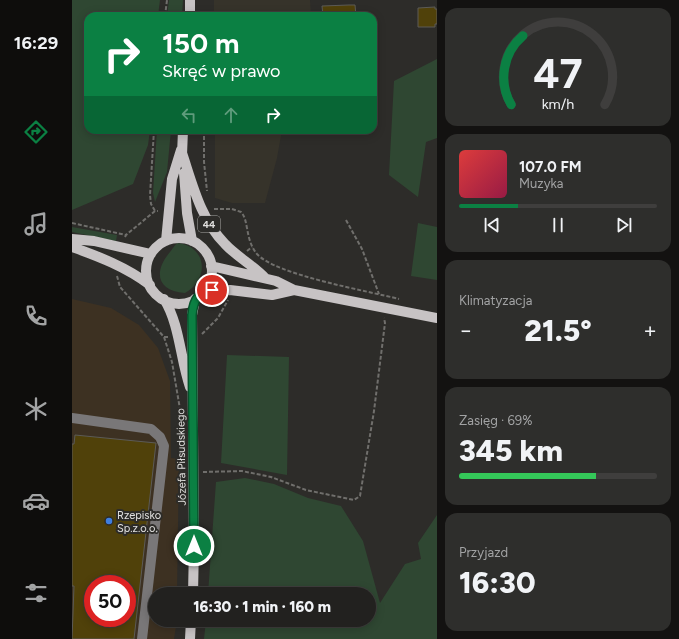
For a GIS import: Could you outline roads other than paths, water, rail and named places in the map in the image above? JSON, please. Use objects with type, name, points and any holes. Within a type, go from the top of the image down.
[{"type":"main road","points":[[190,0],[190,12]]},
{"type":"main road","name":"44","points":[[183,134],[181,150],[172,179],[166,241],[179,238],[192,241],[203,248],[211,266],[276,281],[294,290],[437,318]]},
{"type":"main road","name":"44","points":[[181,150],[186,188],[187,213],[192,241]]},
{"type":"main road","name":"44","points":[[181,150],[199,203],[210,225],[226,245],[266,279]]},
{"type":"main road","points":[[72,239],[94,241],[151,254]]},
{"type":"main road","points":[[150,285],[147,273],[151,254],[166,241]]},
{"type":"main road","points":[[72,246],[117,264],[134,273],[150,285],[164,299],[176,303],[195,299],[205,291],[211,279],[211,266]]},
{"type":"main road","name":"44","points":[[205,291],[230,290],[272,296],[294,290]]},
{"type":"main road","name":"Józefa Piłsudskiego","points":[[164,299],[178,336],[185,371],[191,391]]},
{"type":"main road","name":"Józefa Piłsudskiego","points":[[193,587],[194,427],[191,391],[193,368],[192,315],[195,299]]},
{"type":"main road","points":[[190,639],[191,627]]},
{"type":"lane","points":[[72,418],[151,429],[160,437],[164,446],[142,639]]},
{"type":"place","name":"Rzepisko Sp.z.o.o.","points":[[109,521]]}]
